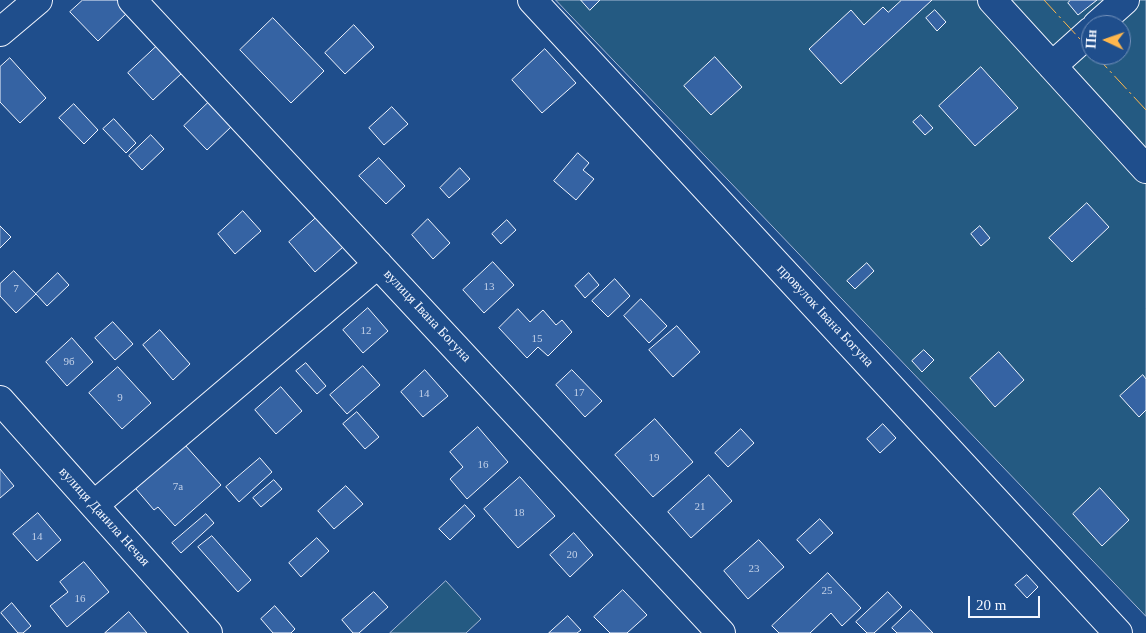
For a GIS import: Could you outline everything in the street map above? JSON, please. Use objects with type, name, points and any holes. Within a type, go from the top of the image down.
[{"type":"street","points":[[0,32],[38,0]]},
{"type":"street","name":"вулиця Івана Богуна","points":[[132,0],[721,633]]},
{"type":"street","name":"провулок Івана Богуна","points":[[532,0],[1118,633]]},
{"type":"street","points":[[992,0],[1146,169]]},
{"type":"street","points":[[1108,15],[1124,0]]},
{"type":"street","points":[[1052,66],[1081,39]]},
{"type":"street","points":[[94,505],[378,264]]},
{"type":"street","name":"вулиця Данила Нечая","points":[[0,400],[208,633]]},
{"type":"shaded area","points":[[556,0],[1146,0],[1146,616]]},
{"type":"shaded area","points":[[446,581],[481,619],[466,633],[390,633]]},
{"type":"building","points":[[83,0],[117,0],[128,12],[98,41],[70,12]]},
{"type":"building","points":[[581,0],[600,0],[590,10]]},
{"type":"building","points":[[902,0],[932,0],[841,84],[809,49],[851,10],[864,25],[883,7],[888,12]]},
{"type":"building","points":[[1071,0],[1097,0],[1078,15],[1068,3]]},
{"type":"building","points":[[935,10],[946,22],[937,31],[926,18]]},
{"type":"building","points":[[273,18],[324,71],[291,103],[240,50]]},
{"type":"building","points":[[354,25],[374,47],[345,74],[325,53]]},
{"type":"building","points":[[157,46],[182,73],[153,100],[128,73]]},
{"type":"building","points":[[545,49],[576,83],[542,113],[512,80]]},
{"type":"building","points":[[715,57],[742,87],[711,115],[684,86]]},
{"type":"building","points":[[10,58],[46,98],[20,123],[0,102],[0,67]]},
{"type":"building","points":[[981,67],[1018,108],[975,146],[939,106]]},
{"type":"building","points":[[209,102],[232,126],[207,150],[184,126]]},
{"type":"building","points":[[74,104],[98,130],[84,144],[59,118]]},
{"type":"building","points":[[392,107],[408,124],[384,145],[369,128]]},
{"type":"building","points":[[921,115],[933,128],[925,135],[913,122]]},
{"type":"building","points":[[114,119],[136,143],[126,153],[103,129]]},
{"type":"building","points":[[151,135],[164,149],[142,170],[129,156]]},
{"type":"building","points":[[578,153],[589,163],[583,170],[594,179],[576,200],[554,181]]},
{"type":"building","points":[[379,158],[405,186],[386,204],[359,176]]},
{"type":"building","points":[[460,168],[470,179],[449,198],[440,188]]},
{"type":"building","points":[[1087,203],[1109,227],[1072,262],[1049,238]]},
{"type":"building","points":[[243,211],[261,231],[235,254],[218,234]]},
{"type":"building","points":[[317,217],[343,247],[315,272],[289,242]]},
{"type":"building","points":[[428,219],[450,243],[433,259],[412,235]]},
{"type":"building","points":[[507,220],[516,230],[501,244],[492,234]]},
{"type":"building","points":[[0,226],[11,237],[0,248]]},
{"type":"building","points":[[980,226],[990,238],[981,246],[971,234]]},
{"type":"building","points":[[493,262],[514,285],[484,313],[463,290]]},
{"type":"building","points":[[867,263],[874,271],[855,289],[847,281]]},
{"type":"building","points":[[14,271],[36,294],[16,313],[0,296],[0,284]]},
{"type":"building","points":[[58,273],[69,285],[47,306],[36,294]]},
{"type":"building","points":[[589,273],[599,285],[585,298],[575,286]]},
{"type":"building","points":[[615,279],[630,296],[608,317],[592,301]]},
{"type":"building","points":[[641,299],[667,326],[649,343],[624,316]]},
{"type":"building","points":[[368,308],[388,331],[363,353],[343,330]]},
{"type":"building","points":[[518,309],[530,322],[543,310],[556,325],[562,320],[572,332],[548,356],[538,347],[527,358],[499,328]]},
{"type":"building","points":[[113,322],[133,344],[115,360],[95,338]]},
{"type":"building","points":[[677,326],[700,352],[673,377],[649,350]]},
{"type":"building","points":[[160,330],[190,364],[173,380],[143,345]]},
{"type":"building","points":[[72,338],[93,362],[67,386],[46,362]]},
{"type":"building","points":[[924,350],[934,360],[922,372],[912,361]]},
{"type":"building","points":[[999,352],[1024,380],[995,407],[970,378]]},
{"type":"building","points":[[306,363],[326,386],[317,394],[296,371]]},
{"type":"building","points":[[363,366],[380,385],[347,414],[330,395]]},
{"type":"building","points":[[118,367],[151,403],[122,429],[89,393]]},
{"type":"building","points":[[425,370],[448,396],[423,417],[401,392]]},
{"type":"building","points":[[572,370],[602,401],[585,417],[556,385]]},
{"type":"building","points":[[1143,375],[1146,379],[1146,410],[1139,417],[1120,396]]},
{"type":"building","points":[[281,387],[302,411],[276,434],[255,410]]},
{"type":"building","points":[[357,412],[379,437],[365,449],[343,424]]},
{"type":"building","points":[[655,419],[693,462],[653,497],[615,455]]},
{"type":"building","points":[[883,424],[896,438],[880,453],[867,439]]},
{"type":"building","points":[[478,427],[508,462],[467,499],[450,479],[463,467],[450,452]]},
{"type":"building","points":[[741,429],[754,443],[728,467],[715,453]]},
{"type":"building","points":[[185,445],[221,485],[175,526],[158,507],[154,510],[136,489]]},
{"type":"building","points":[[260,458],[272,472],[239,502],[226,487]]},
{"type":"building","points":[[0,469],[14,486],[0,498]]},
{"type":"building","points":[[709,475],[732,501],[691,538],[668,512]]},
{"type":"building","points":[[520,477],[555,516],[518,548],[484,509]]},
{"type":"building","points":[[274,480],[282,489],[261,507],[253,498]]},
{"type":"building","points":[[346,486],[363,504],[334,529],[318,511]]},
{"type":"building","points":[[1100,488],[1129,520],[1102,546],[1073,514]]},
{"type":"building","points":[[465,505],[475,516],[450,540],[439,529]]},
{"type":"building","points":[[38,513],[61,540],[37,561],[13,534]]},
{"type":"building","points":[[206,514],[214,523],[181,553],[172,543]]},
{"type":"building","points":[[820,519],[833,533],[810,554],[797,540]]},
{"type":"building","points":[[574,533],[593,555],[570,577],[550,555]]},
{"type":"building","points":[[212,536],[251,580],[238,592],[198,547]]},
{"type":"building","points":[[317,538],[329,551],[301,577],[289,563]]},
{"type":"building","points":[[759,540],[784,567],[748,599],[724,571]]},
{"type":"building","points":[[84,562],[109,592],[67,627],[50,606],[68,592],[60,582]]},
{"type":"building","points":[[828,573],[861,608],[842,626],[831,613],[810,633],[779,633],[772,626]]},
{"type":"building","points":[[1027,575],[1038,587],[1027,598],[1015,585]]},
{"type":"building","points":[[623,590],[647,615],[627,633],[610,633],[594,617]]},
{"type":"building","points":[[374,592],[388,607],[359,633],[353,633],[342,620]]},
{"type":"building","points":[[888,592],[902,607],[874,633],[867,633],[856,622]]},
{"type":"building","points":[[12,603],[31,626],[23,633],[18,633],[1,613]]},
{"type":"building","points":[[275,606],[295,629],[291,633],[273,633],[261,619]]},
{"type":"building","points":[[911,610],[933,633],[897,633],[892,628]]},
{"type":"building","points":[[129,612],[147,633],[105,633]]},
{"type":"building","points":[[568,616],[581,630],[577,633],[549,633]]},
{"type":"power","points":[[1044,0],[1081,40]]},
{"type":"power","points":[[1104,65],[1146,110]]}]
